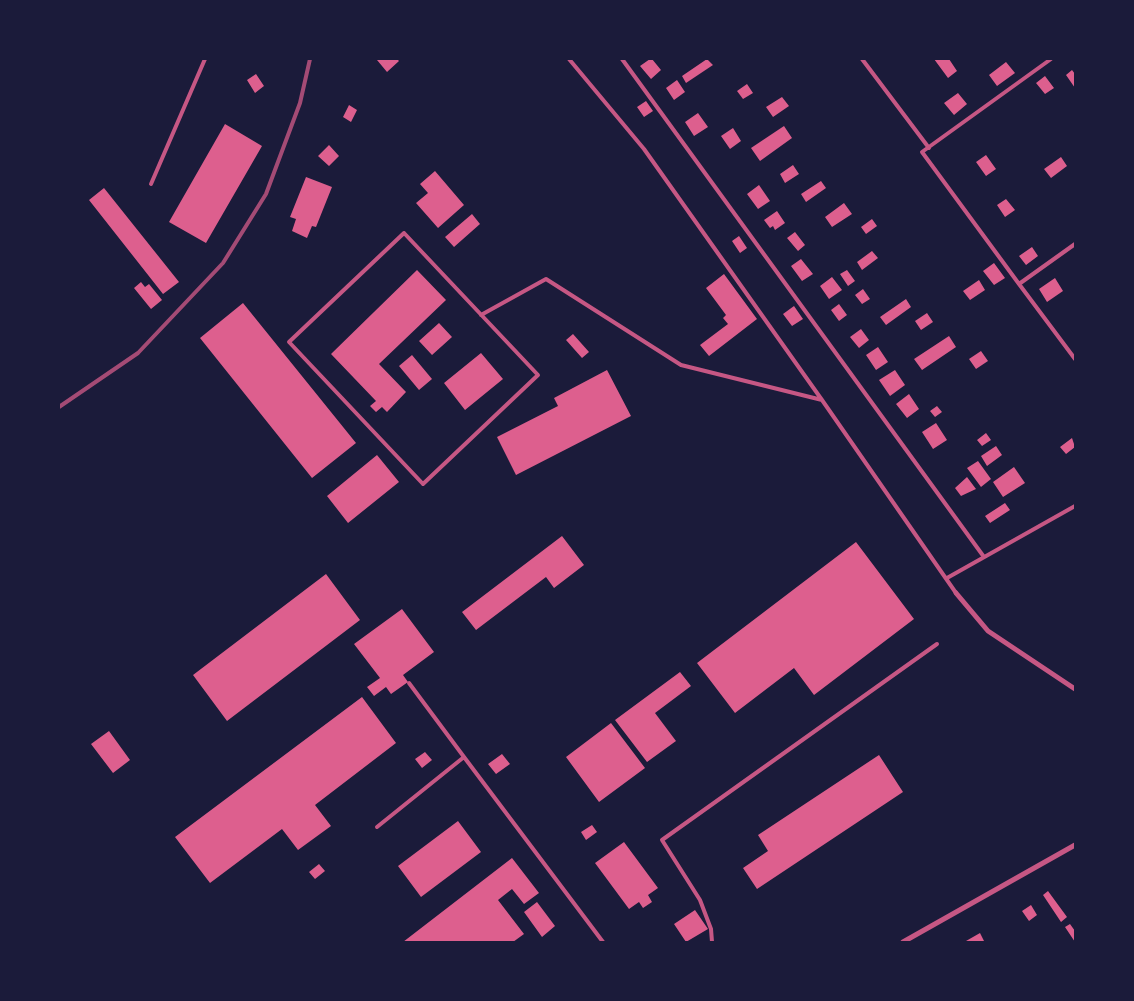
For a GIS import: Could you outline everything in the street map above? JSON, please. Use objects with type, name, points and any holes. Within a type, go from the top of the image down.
[{"type":"street","points":[[956,593],[988,631],[1075,689]]},
{"type":"street","points":[[904,942],[1075,845]]},
{"type":"lane","points":[[151,184],[205,59]]},
{"type":"lane","points":[[569,59],[644,149],[956,593]]},
{"type":"lane","points":[[622,59],[984,558]]},
{"type":"lane","points":[[862,59],[929,148]]},
{"type":"lane","points":[[1051,59],[922,152],[1075,359]]},
{"type":"lane","points":[[404,233],[481,315],[538,375],[423,484],[290,342],[404,233]]},
{"type":"lane","points":[[1020,284],[1075,244]]},
{"type":"lane","points":[[481,315],[546,279],[681,365],[822,400]]},
{"type":"lane","points":[[947,578],[1075,506]]},
{"type":"lane","points":[[712,942],[711,929],[700,900],[662,840],[937,644]]},
{"type":"lane","points":[[409,683],[602,942]]},
{"type":"lane","points":[[377,827],[464,757]]},
{"type":"building","points":[[378,59],[397,59],[399,61],[387,72]]},
{"type":"building","points":[[650,59],[661,70],[651,79],[640,66]]},
{"type":"building","points":[[707,59],[713,65],[686,83],[682,76]]},
{"type":"building","points":[[934,59],[949,59],[957,71],[948,78]]},
{"type":"building","points":[[1006,62],[1015,73],[997,86],[989,75]]},
{"type":"building","points":[[1072,70],[1075,74],[1075,88],[1066,75]]},
{"type":"building","points":[[256,74],[264,86],[255,93],[247,80]]},
{"type":"building","points":[[1045,76],[1054,88],[1045,94],[1036,83]]},
{"type":"building","points":[[677,80],[685,92],[674,100],[666,88]]},
{"type":"building","points":[[747,84],[753,93],[743,99],[737,91]]},
{"type":"building","points":[[958,93],[967,104],[954,115],[944,103]]},
{"type":"building","points":[[782,97],[789,106],[773,117],[766,107]]},
{"type":"building","points":[[646,101],[653,111],[644,117],[637,107]]},
{"type":"building","points":[[349,105],[357,110],[351,122],[343,117]]},
{"type":"building","points":[[698,113],[708,127],[694,136],[685,122]]},
{"type":"building","points":[[225,124],[262,146],[206,243],[169,222]]},
{"type":"building","points":[[784,126],[792,138],[760,161],[751,148]]},
{"type":"building","points":[[733,128],[741,141],[730,149],[721,136]]},
{"type":"building","points":[[329,145],[339,156],[329,166],[318,156]]},
{"type":"building","points":[[986,155],[996,169],[986,176],[976,162]]},
{"type":"building","points":[[1061,157],[1067,166],[1051,178],[1044,169]]},
{"type":"building","points":[[793,165],[799,174],[785,183],[780,174]]},
{"type":"building","points":[[435,171],[464,205],[438,228],[416,203],[428,193],[420,184]]},
{"type":"building","points":[[306,177],[332,187],[316,227],[312,226],[307,238],[292,231],[296,219],[290,217]]},
{"type":"building","points":[[821,181],[826,188],[806,202],[801,194]]},
{"type":"building","points":[[759,185],[770,201],[758,209],[747,194]]},
{"type":"building","points":[[104,188],[179,282],[163,294],[89,200]]},
{"type":"building","points":[[1006,199],[1015,210],[1005,217],[997,205]]},
{"type":"building","points":[[844,203],[852,214],[832,227],[825,217]]},
{"type":"building","points":[[777,211],[785,223],[775,230],[773,226],[770,228],[764,220]]},
{"type":"building","points":[[472,214],[480,224],[454,247],[445,237]]},
{"type":"building","points":[[872,219],[877,226],[866,234],[861,227]]},
{"type":"building","points":[[795,232],[805,245],[798,251],[787,238]]},
{"type":"building","points":[[739,236],[747,248],[740,253],[732,241]]},
{"type":"building","points":[[1032,247],[1038,256],[1026,265],[1019,256]]},
{"type":"building","points":[[872,251],[878,258],[862,270],[857,262]]},
{"type":"building","points":[[801,259],[813,274],[802,281],[791,266]]},
{"type":"building","points":[[994,263],[1005,278],[994,285],[983,271]]},
{"type":"building","points":[[417,270],[446,300],[379,364],[406,392],[387,412],[382,407],[376,412],[370,406],[376,401],[331,354]]},
{"type":"building","points":[[847,270],[855,281],[848,286],[840,274]]},
{"type":"building","points":[[724,274],[757,319],[709,356],[700,345],[728,324],[723,318],[726,315],[706,288]]},
{"type":"building","points":[[832,277],[842,290],[829,299],[820,286]]},
{"type":"building","points":[[1055,278],[1063,291],[1047,302],[1039,289]]},
{"type":"building","points":[[979,280],[985,290],[970,300],[963,291]]},
{"type":"building","points":[[141,282],[145,287],[149,284],[162,300],[151,309],[134,288]]},
{"type":"building","points":[[863,289],[870,299],[862,304],[855,295]]},
{"type":"building","points":[[906,299],[911,307],[886,325],[880,317]]},
{"type":"building","points":[[243,303],[356,443],[312,478],[200,338]]},
{"type":"building","points":[[839,304],[847,315],[839,321],[831,310]]},
{"type":"building","points":[[794,306],[803,319],[792,326],[783,314]]},
{"type":"building","points":[[927,313],[933,322],[921,330],[915,321]]},
{"type":"building","points":[[439,323],[452,337],[432,355],[419,341]]},
{"type":"building","points":[[861,329],[869,340],[859,348],[850,337]]},
{"type":"building","points":[[573,334],[589,352],[582,358],[566,340]]},
{"type":"building","points":[[949,336],[956,347],[922,370],[914,359]]},
{"type":"building","points":[[878,347],[888,362],[876,370],[866,355]]},
{"type":"building","points":[[981,351],[988,361],[976,369],[969,359]]},
{"type":"building","points":[[481,353],[503,379],[465,410],[444,383]]},
{"type":"building","points":[[412,355],[432,379],[419,390],[399,366]]},
{"type":"building","points":[[607,370],[631,416],[516,475],[497,437],[558,406],[554,398]]},
{"type":"building","points":[[895,370],[905,385],[890,396],[879,380]]},
{"type":"building","points":[[909,394],[919,409],[907,418],[896,404]]},
{"type":"building","points":[[937,406],[942,412],[935,417],[930,411]]},
{"type":"building","points":[[936,423],[947,440],[933,449],[922,432]]},
{"type":"building","points":[[986,433],[991,440],[982,446],[977,440]]},
{"type":"building","points":[[1072,438],[1075,447],[1066,454],[1060,447]]},
{"type":"building","points":[[996,446],[1002,455],[987,466],[981,456]]},
{"type":"building","points":[[377,455],[399,482],[348,523],[327,496]]},
{"type":"building","points":[[978,461],[991,479],[981,487],[967,468]]},
{"type":"building","points":[[1014,467],[1025,483],[1003,497],[993,482]]},
{"type":"building","points":[[967,477],[976,489],[961,496],[955,488]]},
{"type":"building","points":[[1005,503],[1010,510],[990,523],[985,516]]},
{"type":"building","points":[[562,536],[584,565],[554,588],[546,577],[476,630],[462,612]]},
{"type":"building","points":[[856,542],[914,619],[814,695],[794,668],[735,713],[697,663]]},
{"type":"building","points":[[326,574],[360,620],[227,721],[193,675]]},
{"type":"building","points":[[402,609],[434,652],[403,675],[408,682],[391,694],[386,687],[374,696],[367,687],[380,678],[354,644]]},
{"type":"building","points":[[680,672],[691,686],[655,713],[676,741],[647,762],[615,720]]},
{"type":"building","points":[[362,697],[396,743],[315,805],[331,826],[298,850],[282,829],[210,883],[175,837]]},
{"type":"building","points":[[611,723],[645,768],[599,802],[566,757]]},
{"type":"building","points":[[109,731],[130,760],[113,773],[91,744]]},
{"type":"building","points":[[425,752],[432,760],[422,768],[415,759]]},
{"type":"building","points":[[502,754],[510,764],[496,774],[488,764]]},
{"type":"building","points":[[879,755],[903,792],[757,889],[743,868],[768,851],[758,835]]},
{"type":"building","points":[[458,821],[481,852],[421,897],[398,866]]},
{"type":"building","points":[[592,825],[597,832],[586,840],[581,832]]},
{"type":"building","points":[[624,842],[658,888],[648,895],[652,902],[643,908],[639,902],[629,909],[595,863]]},
{"type":"building","points":[[512,858],[539,893],[524,904],[512,889],[498,900],[524,934],[513,942],[403,942]]},
{"type":"building","points":[[319,864],[325,871],[315,879],[309,872]]},
{"type":"building","points":[[1048,891],[1067,917],[1061,922],[1043,895]]},
{"type":"building","points":[[537,902],[555,926],[542,937],[524,912]]},
{"type":"building","points":[[1031,905],[1037,915],[1029,921],[1022,911]]},
{"type":"building","points":[[695,910],[708,929],[686,942],[674,924]]},
{"type":"building","points":[[1070,924],[1075,931],[1075,942],[1065,927]]},
{"type":"building","points":[[980,933],[984,941],[966,941]]},
{"type":"railway","points":[[59,407],[138,353],[223,263],[266,194],[300,103],[310,59]]}]
